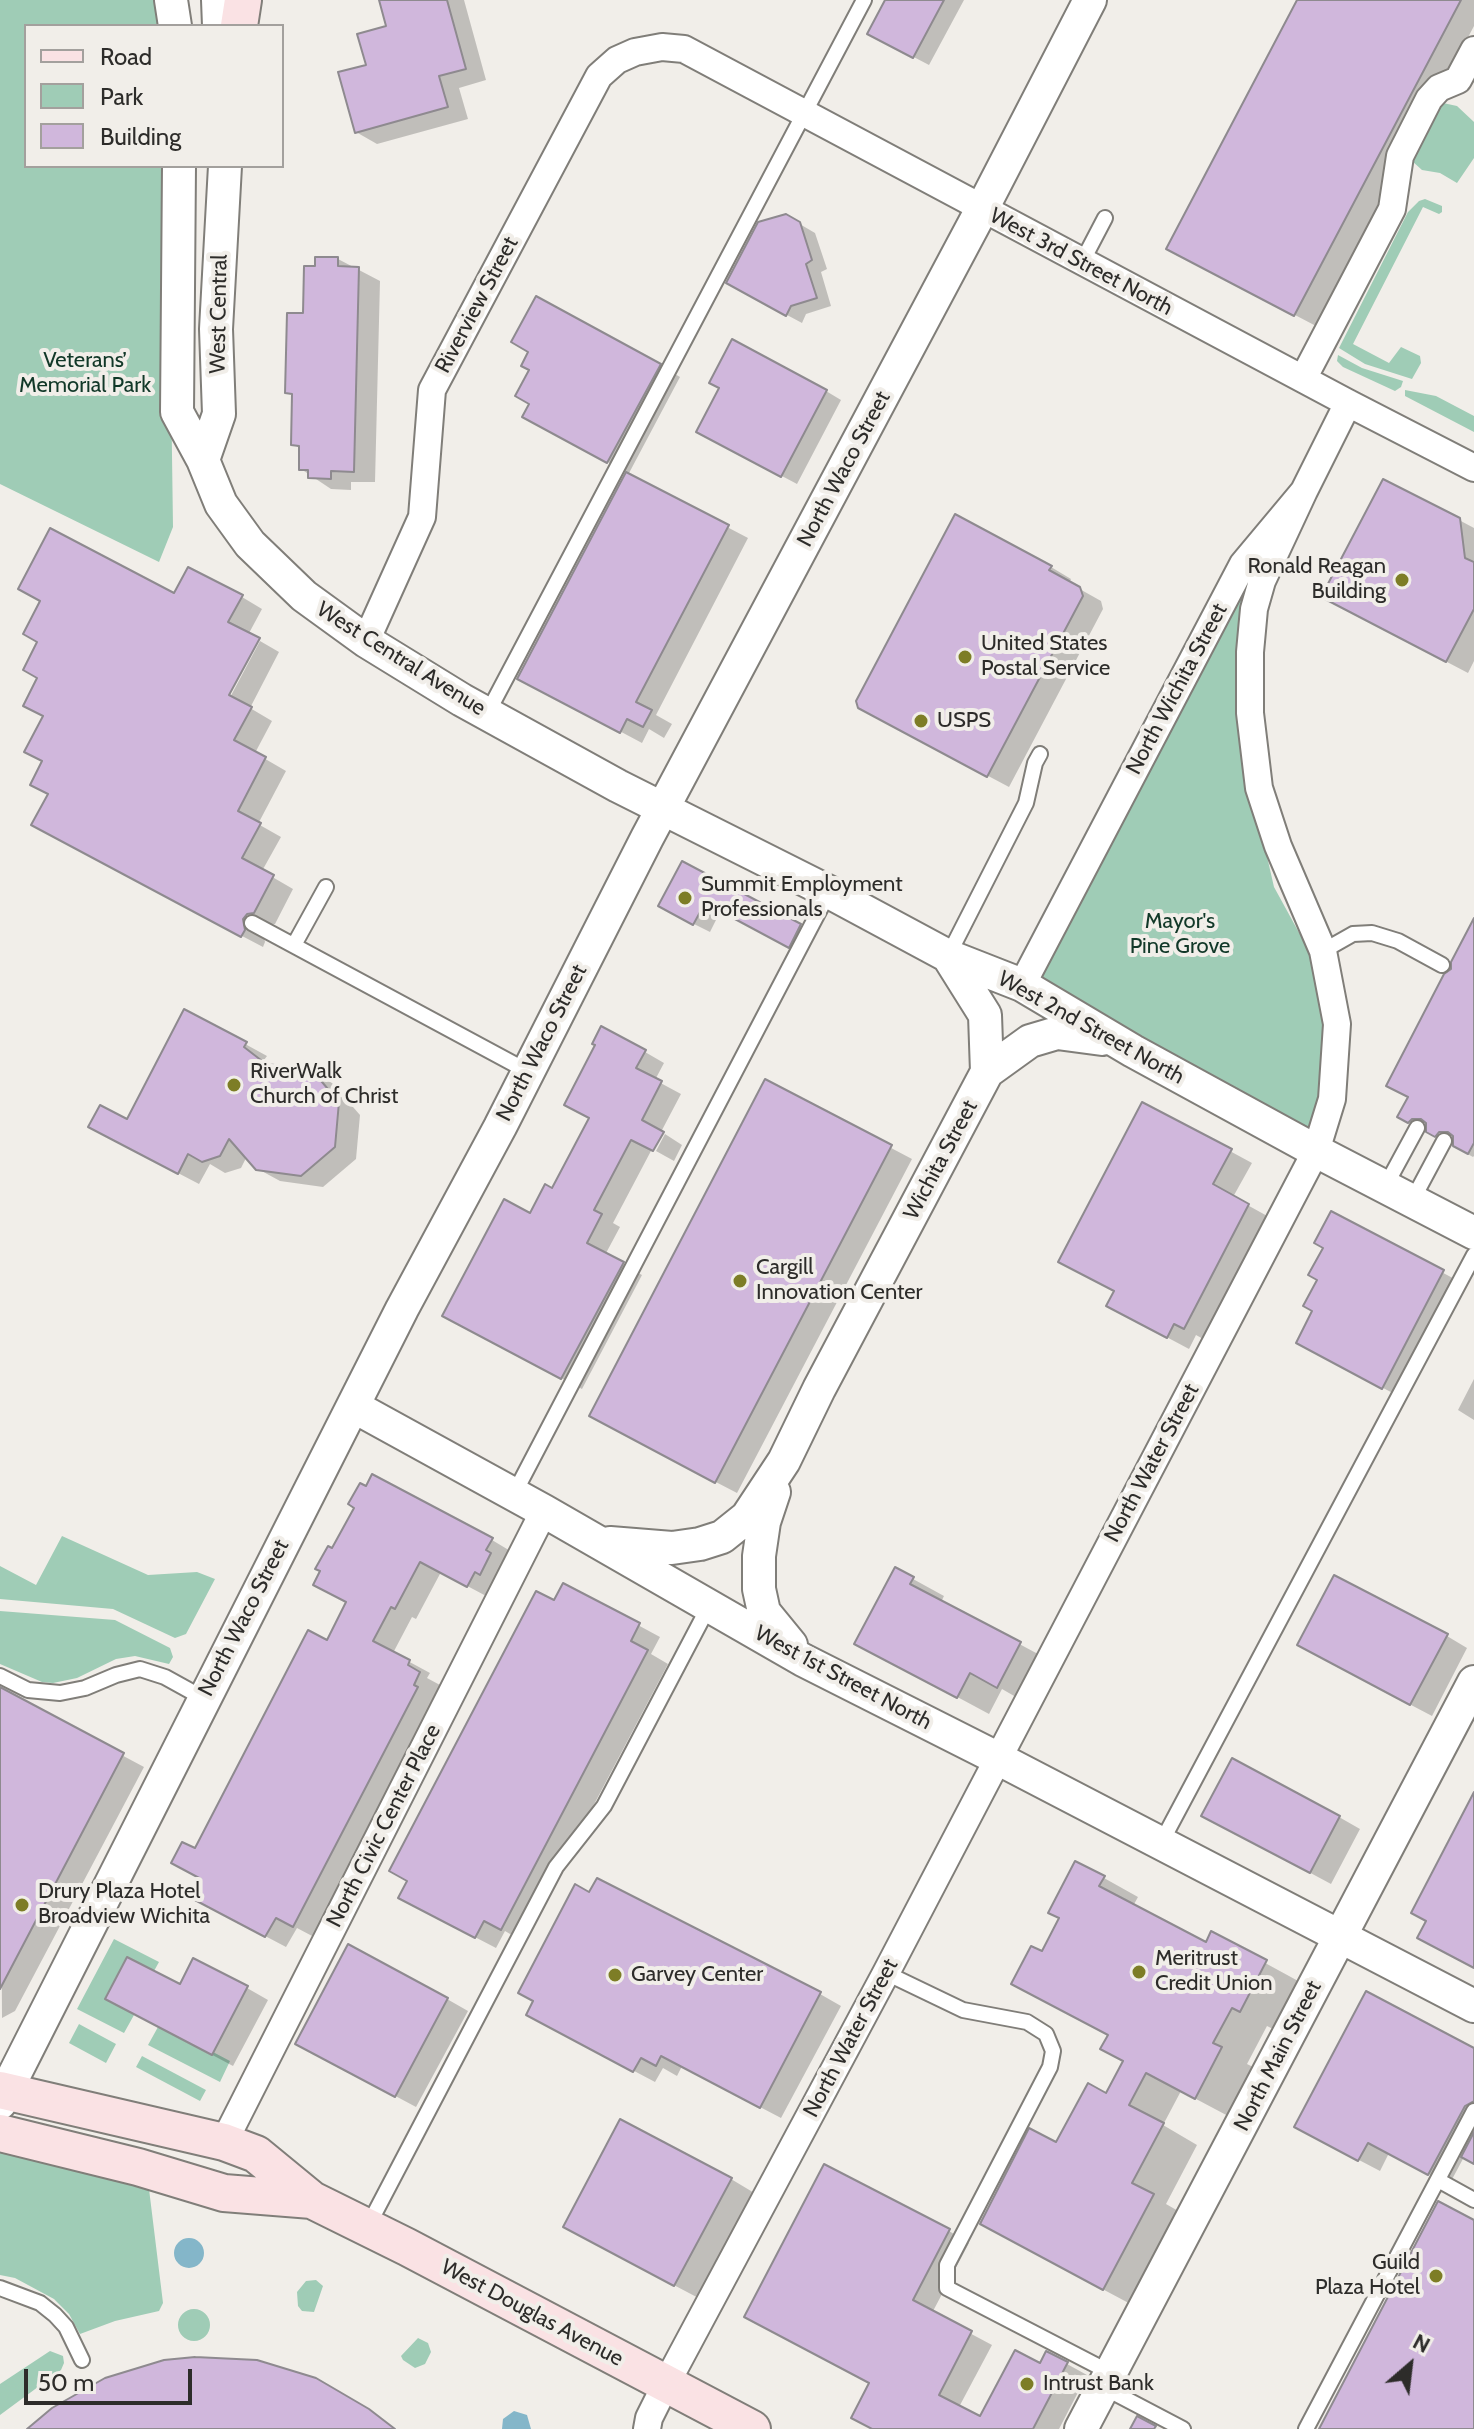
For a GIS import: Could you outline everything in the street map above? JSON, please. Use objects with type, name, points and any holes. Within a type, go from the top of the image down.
[{"type":"main road","points":[[239,24],[243,0]]},
{"type":"main road","name":"West Douglas Avenue","points":[[2,2095],[224,2142],[256,2154],[312,2200],[752,2429]]},
{"type":"main road","name":"West Douglas Avenue","points":[[0,2133],[138,2167],[224,2193],[312,2200]]},
{"type":"street","points":[[171,0],[175,24]]},
{"type":"street","points":[[218,0],[219,24]]},
{"type":"street","name":"North Waco Street","points":[[2,2095],[353,1406],[663,809],[1090,0]]},
{"type":"street","name":"Riverview Street","points":[[366,641],[422,517],[432,390],[599,76],[617,60],[635,52],[662,47],[690,53]]},
{"type":"street","points":[[1303,379],[1392,209],[1400,156],[1429,99],[1439,88],[1458,80],[1474,50]]},
{"type":"street","name":"West 3rd Street North","points":[[690,53],[1474,468]]},
{"type":"street","name":"West Central Avenue","points":[[179,168],[177,412],[203,460],[221,504],[250,544],[304,596],[366,641],[487,714],[577,761]]},
{"type":"street","name":"West Central","points":[[203,460],[219,414],[216,329],[225,168]]},
{"type":"street","name":"North Wichita Street","points":[[1022,985],[1243,564],[1304,491],[1348,403]]},
{"type":"street","name":"North Water Street","points":[[644,2425],[886,1973],[1316,1151],[1332,1099],[1337,1024],[1323,951],[1265,813],[1255,766],[1250,713],[1254,609],[1262,581],[1304,491]]},
{"type":"street","name":"West 2nd Street North","points":[[577,761],[663,809],[948,956],[1022,985],[1133,1051],[1474,1233]]},
{"type":"street","points":[[948,956],[985,1015],[987,1072]]},
{"type":"street","points":[[987,1072],[1030,1041],[1057,1033],[1096,1037],[1133,1051]]},
{"type":"street","name":"Wichita Street","points":[[784,1461],[987,1072]]},
{"type":"street","name":"West 1st Street North","points":[[353,1406],[514,1494],[803,1660],[1474,2006]]},
{"type":"street","points":[[599,1542],[672,1548],[722,1537],[747,1517],[784,1461]]},
{"type":"street","points":[[784,1461],[764,1522],[759,1556],[759,1589],[764,1612],[803,1660]]},
{"type":"street","name":"North Civic Center Place","points":[[224,2142],[544,1511]]},
{"type":"street","name":"North Main Street","points":[[1081,2429],[1474,1682]]},
{"type":"lane","points":[[487,714],[864,0]]},
{"type":"lane","points":[[1082,262],[1105,218]]},
{"type":"lane","points":[[948,956],[1026,803],[1040,754]]},
{"type":"lane","points":[[294,945],[326,887]]},
{"type":"lane","points":[[514,1494],[829,892]]},
{"type":"lane","points":[[252,923],[527,1071]]},
{"type":"lane","points":[[1323,951],[1353,934],[1372,933],[1398,941],[1442,965]]},
{"type":"lane","points":[[1399,1194],[1417,1128]]},
{"type":"lane","points":[[1399,1194],[1444,1141]]},
{"type":"lane","points":[[1161,1843],[1474,1255]]},
{"type":"lane","points":[[368,2227],[556,1867],[604,1806],[709,1606]]},
{"type":"lane","points":[[0,1676],[28,1690],[60,1693],[140,1669],[165,1677],[203,1698]]},
{"type":"lane","points":[[886,1973],[963,2010],[1027,2022],[1046,2034],[1053,2051],[1050,2067],[947,2265],[947,2288],[1107,2380],[1183,2429]]},
{"type":"lane","points":[[1306,2429],[1474,2111]]},
{"type":"lane","points":[[1438,2180],[1474,2200]]},
{"type":"lane","points":[[0,2288],[40,2303],[55,2315],[66,2327],[82,2360]]},
{"type":"green space","name":"Veterans’ Memorial Park","points":[[0,0],[159,0],[161,24],[24,24],[24,168],[168,168],[173,527],[159,562],[0,484]]},
{"type":"green space","points":[[1443,103],[1457,106],[1474,122],[1474,158],[1457,183],[1440,173],[1422,170],[1412,161],[1433,109]]},
{"type":"green space","points":[[1425,199],[1442,206],[1442,212],[1439,214],[1423,207],[1353,344],[1389,363],[1401,347],[1420,356],[1421,363],[1412,379],[1365,364],[1339,348],[1408,212]]},
{"type":"green space","points":[[1338,355],[1362,368],[1403,381],[1401,387],[1395,391],[1343,367],[1337,361]]},
{"type":"green space","points":[[1405,390],[1436,396],[1474,416],[1474,432],[1405,396]]},
{"type":"green space","name":"Mayor's Pine Grove","points":[[1252,552],[1240,739],[1274,887],[1314,960],[1328,1028],[1325,1086],[1312,1132],[1037,978]]},
{"type":"green space","points":[[62,1536],[148,1575],[197,1572],[215,1579],[186,1634],[175,1638],[113,1609],[0,1599],[0,1566],[36,1585]]},
{"type":"green space","points":[[0,1611],[115,1620],[170,1648],[173,1657],[169,1664],[135,1656],[116,1659],[77,1678],[42,1682],[0,1664]]},
{"type":"green space","points":[[114,1939],[159,1962],[154,1971],[127,1957],[105,1998],[134,2015],[124,2033],[77,2009]]},
{"type":"green space","points":[[79,2024],[116,2044],[106,2063],[69,2043]]},
{"type":"green space","points":[[158,2027],[211,2055],[213,2052],[230,2061],[220,2082],[148,2045]]},
{"type":"green space","points":[[142,2056],[206,2090],[200,2101],[136,2067]]},
{"type":"green space","points":[[0,2151],[149,2189],[163,2303],[159,2311],[115,2321],[80,2334],[69,2314],[54,2299],[15,2278],[0,2275]]},
{"type":"green space","points":[[316,2280],[323,2286],[314,2312],[302,2311],[298,2306],[297,2292],[306,2281]]},
{"type":"green space","points":[[194,2309],[205,2314],[210,2325],[205,2336],[194,2341],[183,2336],[178,2325],[183,2314]]},
{"type":"green space","points":[[418,2338],[428,2343],[431,2352],[425,2364],[415,2368],[401,2356]]},
{"type":"green space","points":[[50,2351],[63,2356],[61,2370],[0,2415],[0,2384]]},
{"type":"water","points":[[189,2238],[195,2239],[203,2247],[203,2259],[195,2267],[189,2268],[183,2267],[175,2259],[174,2253],[175,2247],[183,2239]]},
{"type":"water","points":[[514,2411],[527,2415],[531,2429],[502,2429],[503,2419]]},
{"type":"building","points":[[379,0],[447,0],[466,69],[439,76],[448,107],[355,133],[338,72],[366,65],[357,34],[386,26]]},
{"type":"building","points":[[885,0],[944,0],[913,58],[867,34]]},
{"type":"building","points":[[1297,0],[1461,0],[1294,316],[1166,249]]},
{"type":"building","points":[[786,214],[800,222],[812,260],[806,264],[817,298],[791,306],[786,316],[726,283],[758,222]]},
{"type":"building","points":[[315,257],[338,257],[338,266],[359,267],[354,472],[331,471],[331,479],[308,478],[308,470],[299,470],[299,446],[291,445],[292,394],[285,393],[287,313],[303,313],[304,266],[315,266]]},
{"type":"building","points":[[536,296],[661,364],[607,463],[522,417],[529,404],[515,396],[529,370],[521,366],[528,352],[511,342]]},
{"type":"building","points":[[732,339],[827,390],[781,477],[696,432],[719,388],[709,383]]},
{"type":"building","points":[[626,472],[729,525],[636,702],[652,710],[643,727],[627,719],[620,733],[517,679]]},
{"type":"building","name":"Ronald Reagan Building","points":[[1383,479],[1460,518],[1465,558],[1474,562],[1474,609],[1446,662],[1321,597]]},
{"type":"building","name":"United States Postal Service","points":[[955,514],[1052,566],[1049,570],[1080,587],[1083,596],[987,777],[858,708],[856,701]]},
{"type":"building","points":[[50,528],[174,593],[188,567],[243,595],[228,622],[260,638],[229,695],[252,707],[234,740],[266,757],[238,811],[261,823],[242,858],[274,875],[254,913],[247,914],[243,919],[245,930],[241,937],[31,825],[48,794],[30,785],[42,761],[24,752],[43,716],[23,706],[37,678],[23,670],[37,642],[23,634],[40,601],[18,589]]},
{"type":"building","points":[[682,861],[801,924],[789,948],[705,903],[693,925],[658,906]]},
{"type":"building","points":[[1474,918],[1474,1143],[1468,1154],[1453,1146],[1453,1136],[1448,1132],[1439,1132],[1435,1137],[1426,1132],[1426,1123],[1421,1119],[1412,1119],[1408,1123],[1397,1117],[1408,1097],[1386,1086],[1444,974],[1451,969],[1451,962]]},
{"type":"building","name":"RiverWalk Church of Christ","points":[[184,1009],[247,1042],[244,1047],[266,1064],[311,1069],[339,1102],[335,1147],[301,1176],[256,1170],[229,1139],[220,1156],[202,1162],[188,1154],[178,1174],[88,1127],[100,1105],[127,1119]]},
{"type":"building","points":[[601,1026],[646,1050],[636,1068],[662,1081],[642,1120],[664,1132],[653,1151],[631,1140],[594,1210],[602,1214],[587,1243],[624,1262],[561,1379],[442,1316],[504,1199],[530,1213],[545,1184],[552,1188],[589,1118],[564,1105],[595,1045],[592,1044]]},
{"type":"building","name":"Cargill Innovation Center","points":[[765,1079],[892,1145],[715,1483],[589,1416]]},
{"type":"building","points":[[1142,1102],[1232,1149],[1213,1184],[1249,1204],[1184,1329],[1174,1324],[1167,1338],[1106,1306],[1114,1291],[1058,1262]]},
{"type":"building","points":[[1331,1211],[1444,1270],[1382,1389],[1296,1343],[1312,1311],[1303,1306],[1317,1280],[1308,1275],[1323,1248],[1314,1243]]},
{"type":"building","points":[[372,1474],[493,1538],[486,1550],[491,1553],[480,1575],[475,1572],[467,1587],[420,1562],[395,1609],[391,1607],[373,1641],[410,1660],[408,1665],[420,1672],[414,1685],[418,1687],[293,1927],[276,1918],[265,1937],[191,1898],[201,1879],[171,1863],[182,1842],[195,1848],[308,1630],[327,1640],[346,1602],[313,1585],[320,1571],[315,1569],[328,1546],[332,1548],[354,1508],[348,1504],[360,1483],[366,1486]]},
{"type":"building","points":[[895,1567],[914,1577],[910,1584],[1021,1642],[997,1688],[970,1673],[957,1698],[854,1644]]},
{"type":"building","points":[[1334,1575],[1448,1634],[1410,1705],[1297,1645]]},
{"type":"building","points":[[563,1583],[640,1623],[631,1641],[648,1650],[501,1930],[484,1921],[475,1938],[398,1898],[407,1881],[389,1871],[536,1591],[554,1600]]},
{"type":"building","name":"Drury Plaza Hotel Broadview Wichita","points":[[0,1687],[124,1753],[0,1989]]},
{"type":"building","points":[[1232,1758],[1340,1816],[1310,1873],[1201,1816]]},
{"type":"building","points":[[1474,1792],[1474,1968],[1417,1938],[1426,1921],[1411,1913]]},
{"type":"building","points":[[1075,1861],[1105,1876],[1099,1886],[1206,1942],[1211,1931],[1267,1960],[1240,2012],[1232,2008],[1213,2043],[1222,2047],[1195,2099],[1146,2073],[1129,2105],[1164,2123],[1132,2183],[1154,2194],[1103,2290],[980,2224],[1029,2128],[1056,2142],[1088,2083],[1106,2093],[1123,2061],[1100,2049],[1108,2035],[1011,1984],[1031,1946],[1042,1951],[1059,1918],[1048,1913]]},
{"type":"building","name":"Garvey Center","points":[[597,1878],[821,1992],[760,2108],[661,2056],[656,2066],[641,2058],[633,2072],[526,2015],[533,2001],[518,1993],[575,1884],[589,1892]]},
{"type":"building","points":[[348,1944],[448,1998],[395,2097],[295,2044]]},
{"type":"building","points":[[127,1957],[180,1984],[193,1958],[248,1986],[212,2055],[105,1999]]},
{"type":"building","points":[[1366,1991],[1474,2048],[1474,2101],[1465,2106],[1428,2175],[1368,2143],[1358,2161],[1294,2127]]},
{"type":"building","points":[[620,2119],[732,2178],[674,2286],[563,2227]]},
{"type":"building","points":[[1474,2132],[1474,2164],[1461,2157]]},
{"type":"building","points":[[824,2164],[950,2229],[913,2300],[972,2331],[939,2395],[980,2416],[1015,2350],[1040,2363],[1046,2351],[1068,2362],[1033,2429],[872,2429],[851,2418],[869,2383],[744,2317]]},
{"type":"building","points":[[1438,2201],[1474,2220],[1474,2429],[1319,2429]]},
{"type":"building","points":[[195,2357],[257,2360],[316,2378],[369,2409],[395,2429],[27,2429],[52,2408],[105,2378],[164,2360]]},
{"type":"building","points":[[1137,2416],[1156,2426],[1154,2429],[1130,2429]]},
{"type":"place","name":"Ronald Reagan Building","points":[[1402,580]]},
{"type":"place","name":"United States Postal Service","points":[[965,657]]},
{"type":"place","name":"USPS","points":[[921,721]]},
{"type":"place","name":"Summit Employment Professionals","points":[[685,898]]},
{"type":"place","name":"RiverWalk Church of Christ","points":[[234,1085]]},
{"type":"place","name":"Cargill Innovation Center","points":[[740,1281]]},
{"type":"place","name":"Drury Plaza Hotel Broadview Wichita","points":[[22,1905]]},
{"type":"place","name":"Meritrust Credit Union","points":[[1139,1972]]},
{"type":"place","name":"Garvey Center","points":[[615,1975]]},
{"type":"place","name":"Guild Plaza Hotel","points":[[1436,2276]]},
{"type":"place","name":"Intrust Bank","points":[[1027,2384]]}]
